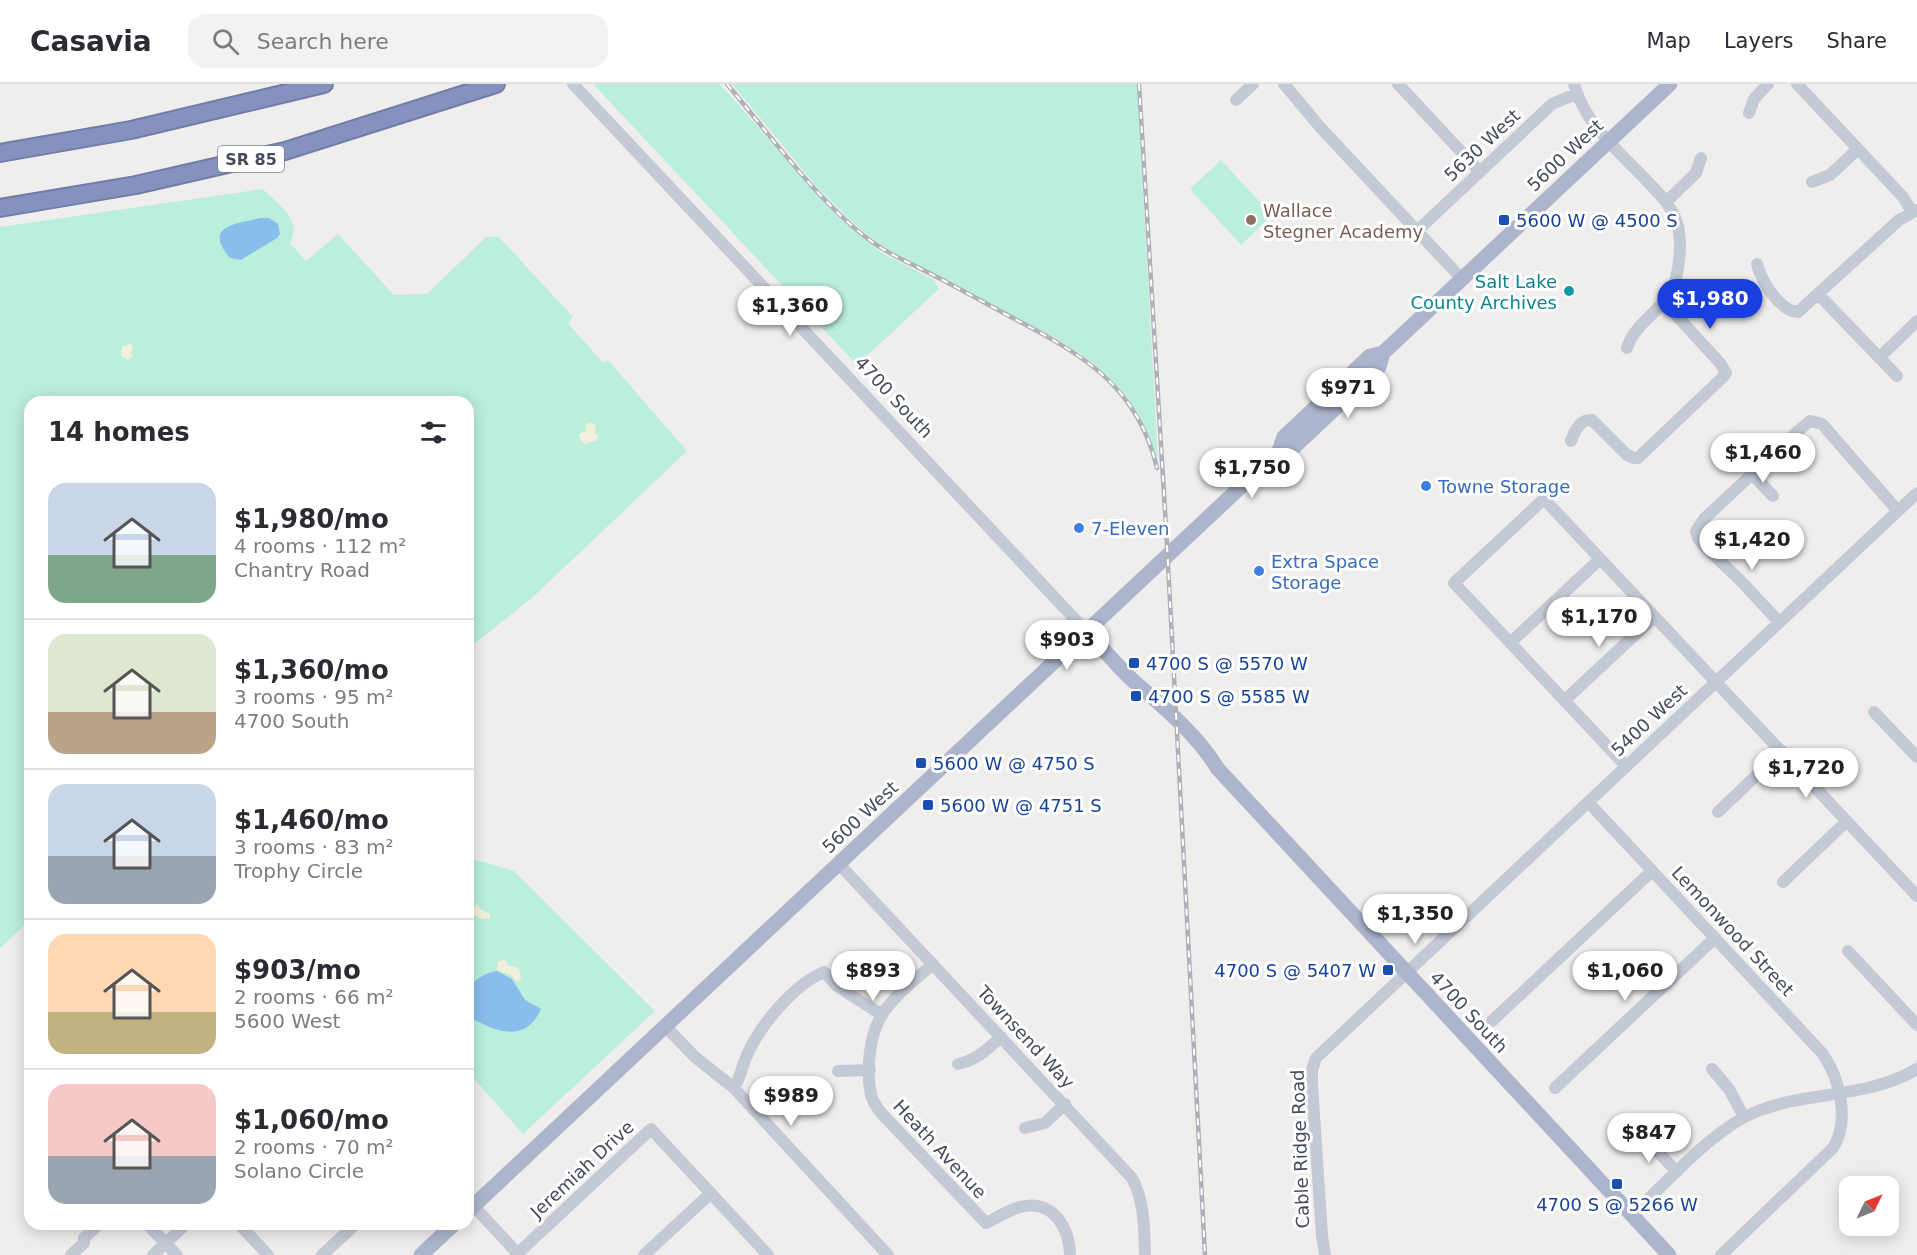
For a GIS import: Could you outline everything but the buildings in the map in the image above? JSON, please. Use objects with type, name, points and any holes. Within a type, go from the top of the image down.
[{"type":"highway","points":[[0,153],[131,129],[324,84]]},
{"type":"highway","name":"SR 85","points":[[0,208],[136,185],[285,151],[496,84]]},
{"type":"main road","name":"5600 West","points":[[474,1202],[1279,451],[1284,437],[1370,356],[1383,353],[1670,84]]},
{"type":"main road","name":"4700 South","points":[[1086,631],[1204,762],[1218,769],[1669,1255]]},
{"type":"main road","points":[[421,1255],[448,1230]]},
{"type":"street","name":"4700 South","points":[[573,84],[1086,631]]},
{"type":"street","points":[[1236,100],[1253,84]]},
{"type":"street","points":[[1284,84],[1320,127],[1462,279]]},
{"type":"street","points":[[1398,84],[1480,172]]},
{"type":"street","points":[[1749,113],[1754,99],[1768,84]]},
{"type":"street","points":[[1757,264],[1764,284],[1792,312],[1801,311],[1895,223],[1915,211],[1797,84]]},
{"type":"street","points":[[1575,89],[1587,116],[1666,202],[1676,220],[1680,239],[1676,278],[1671,294],[1665,303],[1635,331],[1627,348]]},
{"type":"street","name":"5630 West","points":[[1417,231],[1552,104],[1575,89]]},
{"type":"street","points":[[1812,182],[1830,175],[1858,149]]},
{"type":"street","points":[[1666,202],[1696,173],[1701,158]]},
{"type":"street","points":[[1819,295],[1897,376]]},
{"type":"street","points":[[1571,441],[1579,426],[1586,420],[1592,420],[1627,455],[1638,458],[1720,383],[1726,373],[1720,363],[1665,303]]},
{"type":"street","points":[[1878,358],[1917,321]]},
{"type":"street","points":[[1779,622],[1703,545],[1696,535],[1701,522],[1752,474],[1810,421],[1819,422],[1898,511]]},
{"type":"street","points":[[1752,474],[1773,496]]},
{"type":"street","name":"5400 West","points":[[1407,973],[1917,493]]},
{"type":"street","points":[[1626,766],[1454,583],[1544,499],[1917,896]]},
{"type":"street","points":[[1510,643],[1600,559]]},
{"type":"street","points":[[1565,700],[1654,617]]},
{"type":"street","points":[[1874,712],[1917,757]]},
{"type":"street","points":[[1718,812],[1782,751]]},
{"type":"street","name":"Lemonwood Street","points":[[1588,802],[1822,1053],[1832,1070],[1842,1124],[1833,1148],[1721,1255]]},
{"type":"street","points":[[1783,882],[1847,821]]},
{"type":"street","name":"Townsend Way","points":[[839,864],[1132,1178],[1140,1193],[1143,1206],[1145,1255]]},
{"type":"street","points":[[1492,1021],[1652,871]]},
{"type":"street","points":[[1555,1088],[1715,938]]},
{"type":"street","points":[[1848,951],[1917,1025]]},
{"type":"street","name":"Heath Avenue","points":[[933,964],[897,997],[882,1015],[873,1040],[870,1070],[872,1096],[878,1109],[986,1223],[1018,1207],[1038,1206],[1059,1218],[1070,1243],[1070,1255]]},
{"type":"street","points":[[734,1088],[741,1078],[747,1056],[757,1035],[771,1016],[812,977],[824,972],[837,986],[882,1015]]},
{"type":"street","name":"Cable Ridge Road","points":[[1325,1255],[1322,1236],[1313,1063],[1319,1054],[1407,973]]},
{"type":"street","points":[[665,1026],[695,1057],[734,1088],[888,1255]]},
{"type":"street","points":[[958,1064],[971,1062],[1001,1037]]},
{"type":"street","points":[[1712,1069],[1729,1089],[1744,1117]]},
{"type":"street","points":[[1632,1215],[1721,1132],[1744,1117],[1768,1107],[1886,1083],[1917,1069]]},
{"type":"street","points":[[838,1071],[870,1070]]},
{"type":"street","points":[[1025,1128],[1045,1123],[1065,1104]]},
{"type":"street","name":"Jeremiah Drive","points":[[518,1255],[651,1129],[768,1255]]},
{"type":"street","points":[[1642,1135],[1677,1172]]},
{"type":"street","points":[[644,1255],[711,1193]]},
{"type":"street","points":[[474,1210],[518,1255]]},
{"type":"street","points":[[84,1243],[84,1238],[93,1230]]},
{"type":"street","points":[[71,1255],[102,1230]]},
{"type":"street","points":[[153,1230],[177,1255]]},
{"type":"street","points":[[153,1255],[180,1230]]},
{"type":"street","points":[[245,1230],[268,1255]]},
{"type":"street","points":[[322,1255],[349,1230]]},
{"type":"green space","points":[[593,84],[720,84],[837,216],[882,253],[934,280],[939,289],[857,365]]},
{"type":"green space","points":[[732,84],[1137,84],[1158,461],[1142,422],[1121,390],[1109,377],[1059,340],[876,242],[816,186]]},
{"type":"green space","points":[[1221,160],[1272,215],[1241,245],[1190,189]]},
{"type":"green space","points":[[263,189],[287,213],[294,227],[290,243],[306,261],[338,234],[394,295],[427,294],[486,237],[499,237],[573,317],[568,323],[603,363],[608,360],[687,451],[533,597],[474,644],[474,396],[24,396],[24,926],[0,948],[0,227]]},
{"type":"green space","points":[[474,860],[514,871],[655,1011],[523,1134],[474,1079]]},
{"type":"sand","points":[[130,344],[133,346],[131,352],[133,356],[128,360],[121,356],[122,347]]},
{"type":"sand","points":[[595,424],[594,433],[598,435],[598,438],[585,444],[580,440],[579,434],[586,431],[585,425]]},
{"type":"sand","points":[[478,904],[480,909],[490,914],[490,918],[482,919],[474,915],[474,906]]},
{"type":"sand","points":[[505,959],[508,966],[514,966],[519,970],[520,981],[497,970],[498,962]]},
{"type":"water","points":[[269,218],[278,224],[280,234],[277,238],[241,260],[230,258],[220,239],[221,233],[232,225]]},
{"type":"water","points":[[497,971],[512,979],[525,1000],[541,1009],[526,1027],[508,1032],[474,1019],[474,982],[488,973]]},
{"type":"railway","points":[[727,84],[813,188],[871,241],[891,254],[1061,344],[1103,375],[1136,414],[1148,439],[1157,468]]},
{"type":"railway","points":[[1139,84],[1166,527],[1205,1255]]},
{"type":"place","name":"Wallace Stegner Academy","points":[[1251,220]]},
{"type":"place","name":"5600 W @ 4500 S","points":[[1504,220]]},
{"type":"place","name":"Salt Lake County Archives","points":[[1569,291]]},
{"type":"place","name":"Towne Storage","points":[[1426,486]]},
{"type":"place","name":"7-Eleven","points":[[1079,528]]},
{"type":"place","name":"Extra Space Storage","points":[[1259,571]]},
{"type":"place","name":"4700 S @ 5570 W","points":[[1134,663]]},
{"type":"place","name":"4700 S @ 5585 W","points":[[1136,696]]},
{"type":"place","name":"5600 W @ 4750 S","points":[[921,763]]},
{"type":"place","name":"5600 W @ 4751 S","points":[[928,805]]},
{"type":"place","name":"4700 S @ 5407 W","points":[[1388,970]]},
{"type":"place","name":"4700 S @ 5266 W","points":[[1617,1184]]}]
